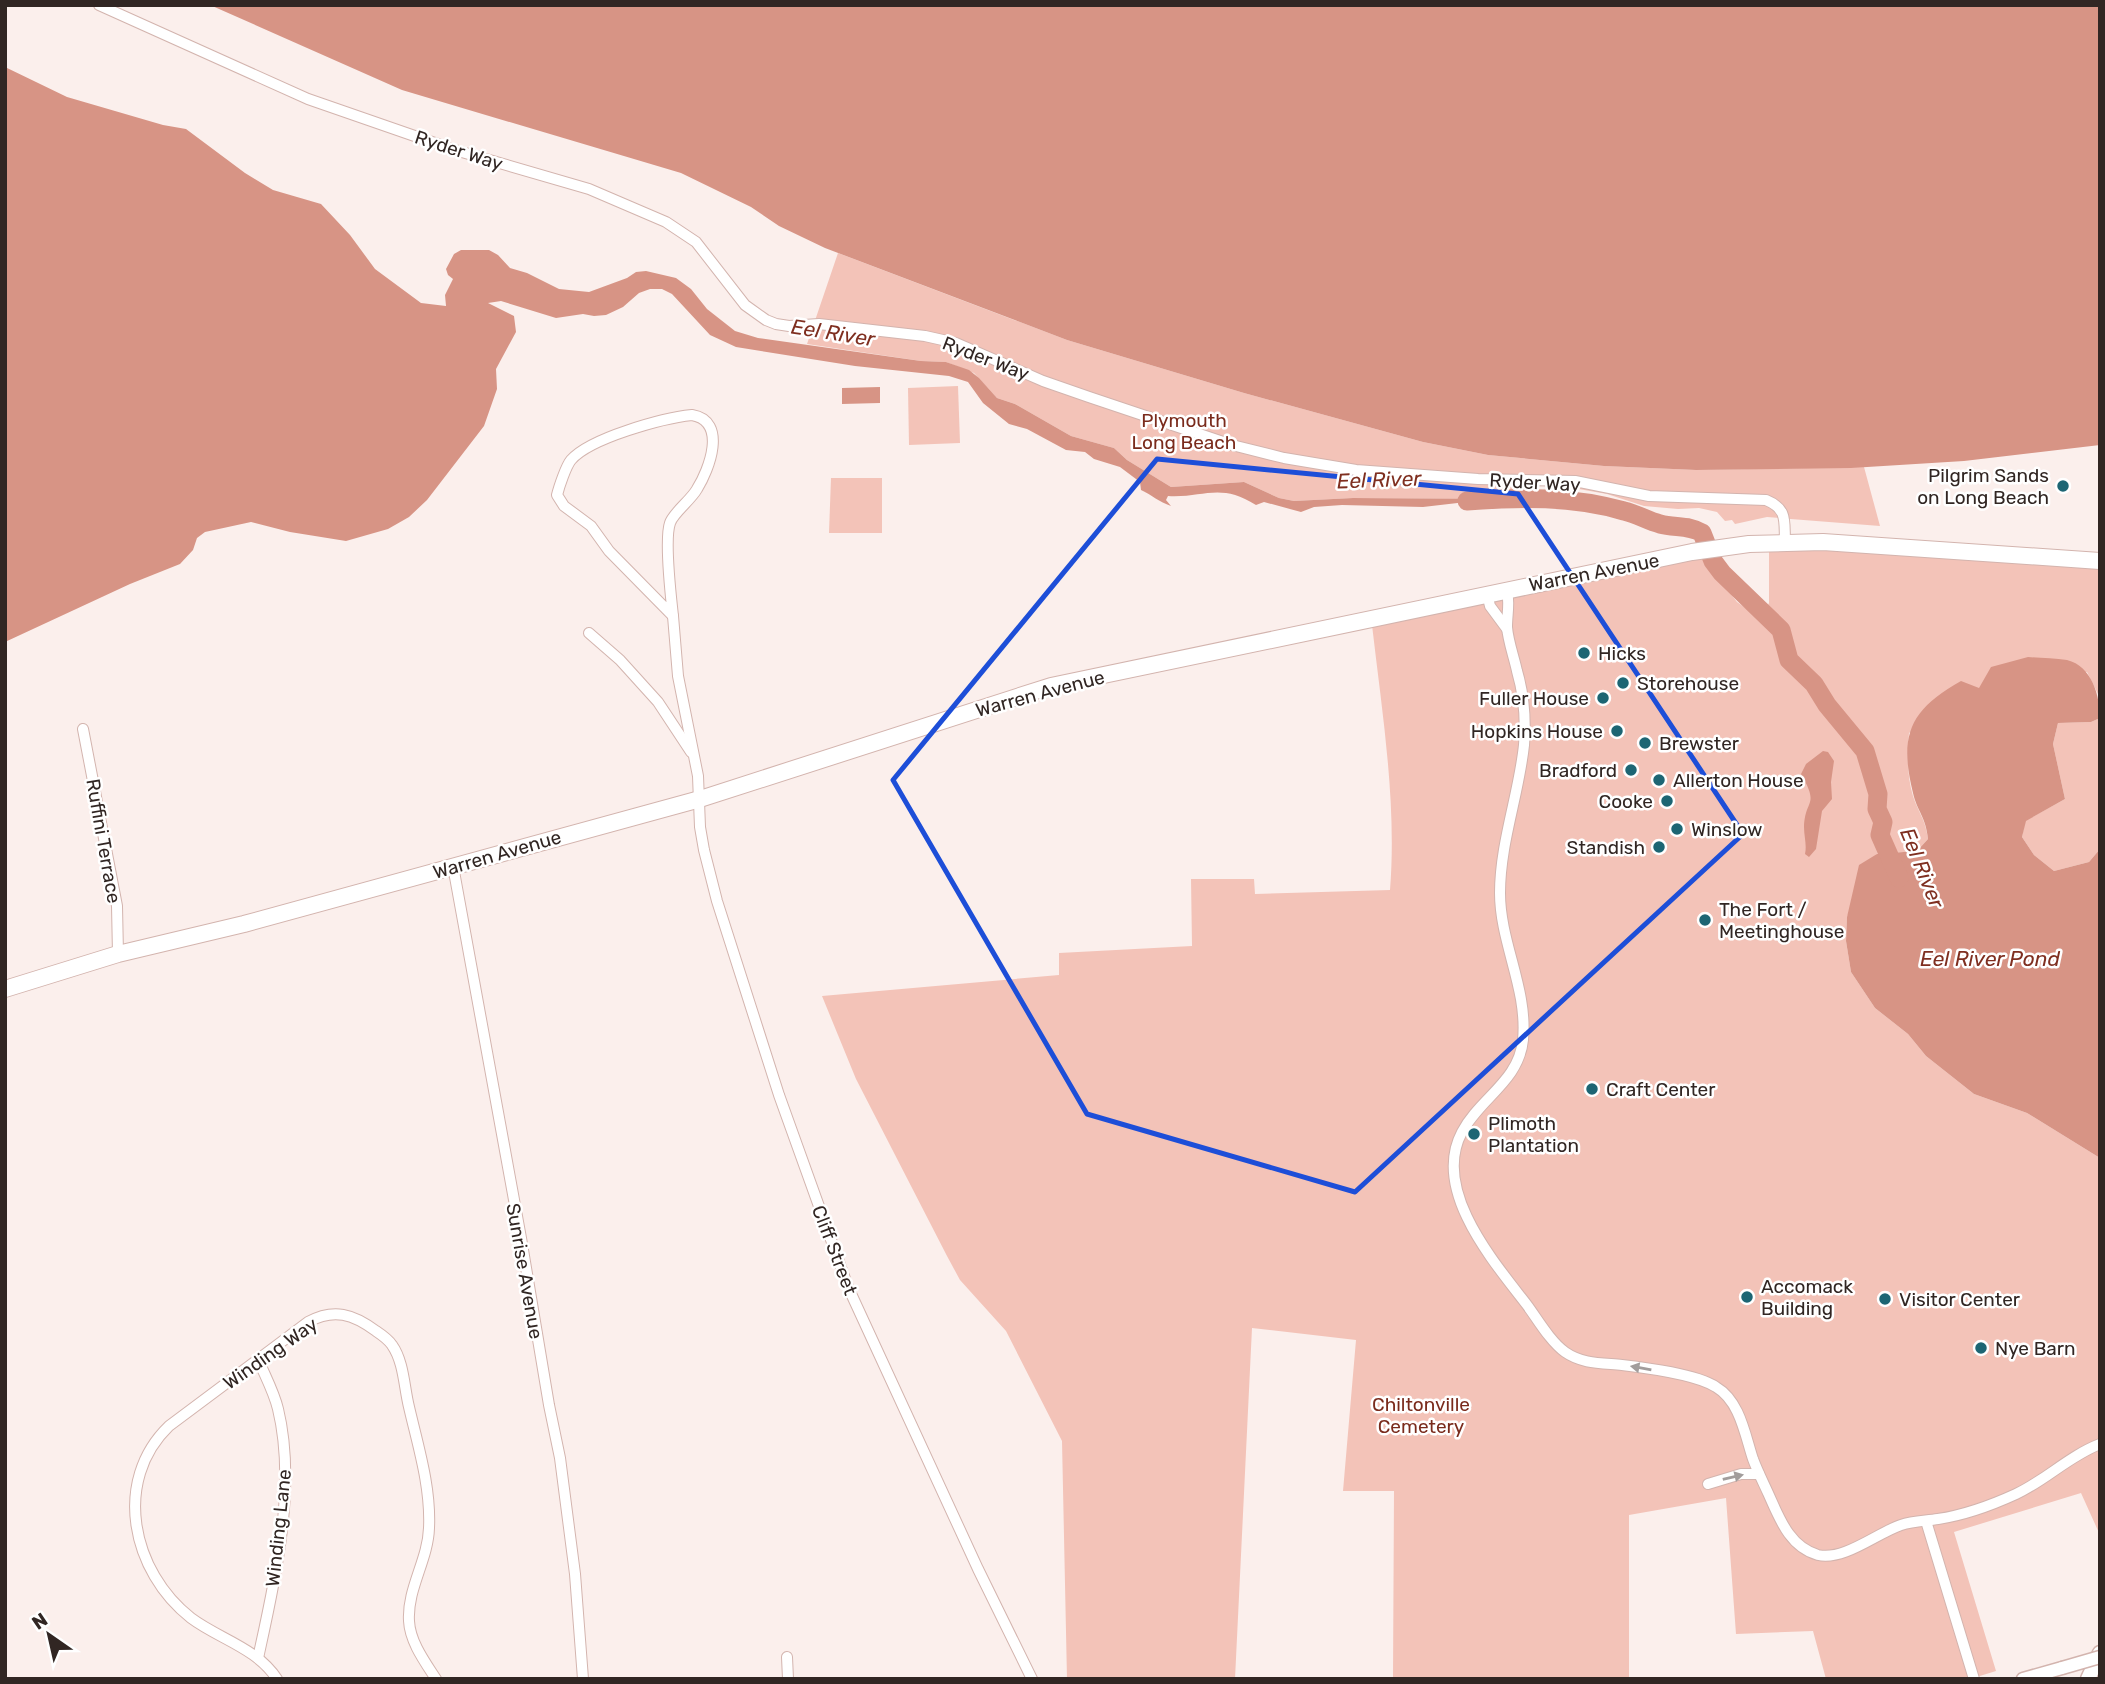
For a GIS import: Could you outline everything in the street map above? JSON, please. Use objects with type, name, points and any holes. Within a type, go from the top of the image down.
[{"type":"main road","name":"Warren Avenue","points":[[5,989],[118,954],[244,924],[700,799],[1051,686],[1692,552],[1786,541],[2100,561]]},
{"type":"main road","points":[[2088,1679],[2100,1655]]},
{"type":"street","name":"Ryder Way","points":[[99,5],[308,99],[454,150],[589,190],[657,217],[692,239],[711,259],[745,305],[776,324],[819,324],[925,336],[956,343],[1089,397],[1232,445],[1284,458],[1356,470],[1478,479],[1575,481],[1649,496],[1766,500],[1777,505],[1784,514],[1786,541]]},
{"type":"street","name":"Cliff Street","points":[[673,616],[609,551],[591,526],[564,506],[558,495],[567,466],[587,447],[654,421],[692,415],[709,426],[713,436],[713,450],[697,490],[670,523],[669,567],[678,676],[694,755],[700,799],[700,827],[716,901],[779,1095],[839,1265],[978,1569],[1032,1679]]},
{"type":"street","points":[[1507,590],[1510,602],[1507,629],[1521,689],[1525,722],[1522,757],[1500,891],[1504,922],[1520,990],[1523,1037],[1519,1059],[1513,1072],[1462,1133],[1455,1168],[1460,1202],[1470,1223],[1530,1310],[1557,1345],[1572,1356],[1590,1362],[1697,1379],[1719,1388],[1730,1399],[1759,1474],[1789,1534],[1801,1546],[1817,1554],[1840,1553],[1902,1525],[1964,1513],[2020,1492],[2083,1451],[2100,1444]]},
{"type":"street","points":[[1487,594],[1490,606],[1507,629]]},
{"type":"street","points":[[589,633],[620,660],[651,693],[694,755]]},
{"type":"street","name":"Ruffini Terrace","points":[[83,729],[117,906],[118,954]]},
{"type":"street","name":"Sunrise Avenue","points":[[453,866],[521,1238],[548,1405],[560,1458],[575,1574],[583,1679]]},
{"type":"street","name":"Winding Way","points":[[277,1679],[258,1658],[191,1618],[170,1597],[144,1557],[135,1531],[134,1510],[143,1465],[162,1433],[308,1322],[335,1313],[362,1321],[393,1345],[399,1361],[420,1449],[429,1523],[425,1554],[410,1604],[409,1624],[417,1648],[436,1679]]},
{"type":"street","name":"Winding Lane","points":[[258,1359],[278,1410],[285,1481],[272,1587],[258,1658]]},
{"type":"street","points":[[1707,1484],[1741,1475],[1759,1474]]},
{"type":"street","points":[[1926,1521],[1974,1679]]},
{"type":"street","points":[[2023,1679],[2100,1655]]},
{"type":"street","points":[[787,1657],[788,1679]]},
{"type":"highlighted area","points":[[1157,459],[1518,494],[1743,834],[1355,1192],[1087,1114],[893,780]]},
{"type":"green space","name":"Plymouth Long Beach","points":[[838,253],[1067,340],[1244,393],[1423,442],[1488,455],[1604,466],[1696,470],[1864,467],[1880,526],[1767,517],[1735,524],[1732,520],[1725,521],[1717,512],[1699,508],[1644,506],[1607,494],[1556,485],[1536,485],[1494,496],[1463,499],[1353,498],[1294,501],[1279,498],[1244,482],[1171,487],[1127,460],[1114,448],[1071,436],[1015,404],[997,398],[974,373],[946,362],[921,361],[807,344]]},
{"type":"green space","points":[[958,386],[960,443],[909,445],[908,388]]},
{"type":"green space","points":[[831,478],[882,478],[882,533],[829,533]]},
{"type":"green space","name":"Plimoth Plantation","points":[[1769,549],[1828,549],[2100,566],[2100,698],[2087,672],[1979,688],[1909,733],[1910,781],[1928,839],[1917,851],[1877,854],[1847,917],[1846,941],[1851,972],[1875,1008],[1908,1034],[1926,1056],[1974,1094],[2027,1113],[2100,1158],[2100,1535],[2081,1493],[1954,1532],[1996,1671],[1970,1679],[1826,1679],[1813,1631],[1736,1634],[1726,1498],[1629,1515],[1629,1679],[1393,1678],[1394,1491],[1343,1491],[1356,1340],[1252,1328],[1235,1679],[1067,1679],[1062,1441],[1006,1331],[960,1280],[947,1256],[856,1079],[822,996],[1059,975],[1059,953],[1192,946],[1191,879],[1254,879],[1255,894],[1390,890],[1390,790],[1372,625],[1703,558],[1737,602],[1761,619],[1769,603]]},
{"type":"green space","points":[[2100,718],[2100,849],[2089,862],[2054,871],[2034,855],[2022,837],[2025,821],[2065,799],[2053,744],[2058,723],[2091,722]]},
{"type":"water","points":[[210,5],[2100,5],[2100,445],[1964,461],[1851,468],[1696,470],[1604,466],[1488,455],[1423,442],[1244,393],[1067,340],[825,248],[779,226],[751,207],[681,173],[402,90]]},
{"type":"water","points":[[5,67],[67,97],[163,125],[186,129],[245,173],[273,190],[321,204],[350,235],[375,269],[421,303],[446,306],[445,295],[453,279],[446,269],[454,254],[461,250],[489,250],[510,268],[527,273],[559,289],[589,292],[636,272],[646,271],[676,278],[691,289],[707,309],[735,331],[758,338],[921,361],[946,362],[969,370],[997,398],[1015,404],[1071,436],[1114,448],[1127,460],[1171,487],[1244,482],[1279,498],[1294,501],[1353,498],[1492,499],[1423,507],[1342,505],[1314,507],[1301,512],[1264,502],[1256,505],[1232,494],[1212,493],[1168,496],[1166,500],[1171,506],[1141,490],[1140,482],[1120,467],[1094,459],[1085,452],[1066,450],[1027,429],[1009,424],[983,403],[968,382],[949,376],[855,366],[736,347],[710,335],[672,294],[662,289],[639,293],[623,307],[606,315],[594,316],[583,314],[556,318],[501,301],[488,303],[514,316],[516,332],[496,369],[497,389],[484,426],[427,500],[409,517],[388,529],[346,541],[290,532],[251,522],[205,532],[197,538],[193,550],[180,564],[5,642]]},
{"type":"water","points":[[880,387],[880,403],[842,404],[842,388]]},
{"type":"water","name":"Eel River Pond","points":[[2028,657],[2062,659],[2076,663],[2093,683],[2098,700],[2100,718],[2091,722],[2058,723],[2053,744],[2065,799],[2026,821],[2022,837],[2034,855],[2054,871],[2089,862],[2100,849],[2100,1158],[2027,1113],[1974,1094],[1926,1056],[1908,1034],[1875,1008],[1851,972],[1846,941],[1847,917],[1859,865],[1877,854],[1917,851],[1928,839],[1913,793],[1907,756],[1912,726],[1919,714],[1943,692],[1961,681],[1979,688],[1991,667]]},
{"type":"water","points":[[1823,751],[1828,752],[1834,761],[1832,799],[1822,811],[1816,849],[1809,857],[1805,854],[1804,827],[1811,798],[1801,774],[1806,764]]},
{"type":"waterway","name":"Eel River","points":[[1467,501],[1526,498],[1565,500],[1629,512],[1660,524],[1702,533],[1713,561],[1781,630],[1789,660],[1814,684],[1827,705],[1865,751],[1878,794],[1877,809],[1883,822],[1880,835],[1899,878]]},
{"type":"place","name":"Pilgrim Sands on Long Beach","points":[[2063,486]]},
{"type":"place","name":"Hicks","points":[[1584,653]]},
{"type":"place","name":"Storehouse","points":[[1623,683]]},
{"type":"place","name":"Fuller House","points":[[1603,698]]},
{"type":"place","name":"Hopkins House","points":[[1617,731]]},
{"type":"place","name":"Brewster","points":[[1645,743]]},
{"type":"place","name":"Bradford","points":[[1631,770]]},
{"type":"place","name":"Allerton House","points":[[1659,780]]},
{"type":"place","name":"Cooke","points":[[1667,801]]},
{"type":"place","name":"Winslow","points":[[1677,829]]},
{"type":"place","name":"Standish","points":[[1659,847]]},
{"type":"place","name":"The Fort / Meetinghouse","points":[[1705,920]]},
{"type":"place","name":"Craft Center","points":[[1592,1089]]},
{"type":"place","name":"Plimoth Plantation","points":[[1474,1134]]},
{"type":"place","name":"Accomack Building","points":[[1747,1297]]},
{"type":"place","name":"Visitor Center","points":[[1885,1299]]},
{"type":"place","name":"Nye Barn","points":[[1981,1348]]},
{"type":"park label","name":"Chiltonville Cemetery","points":[[1421,1415]]}]
